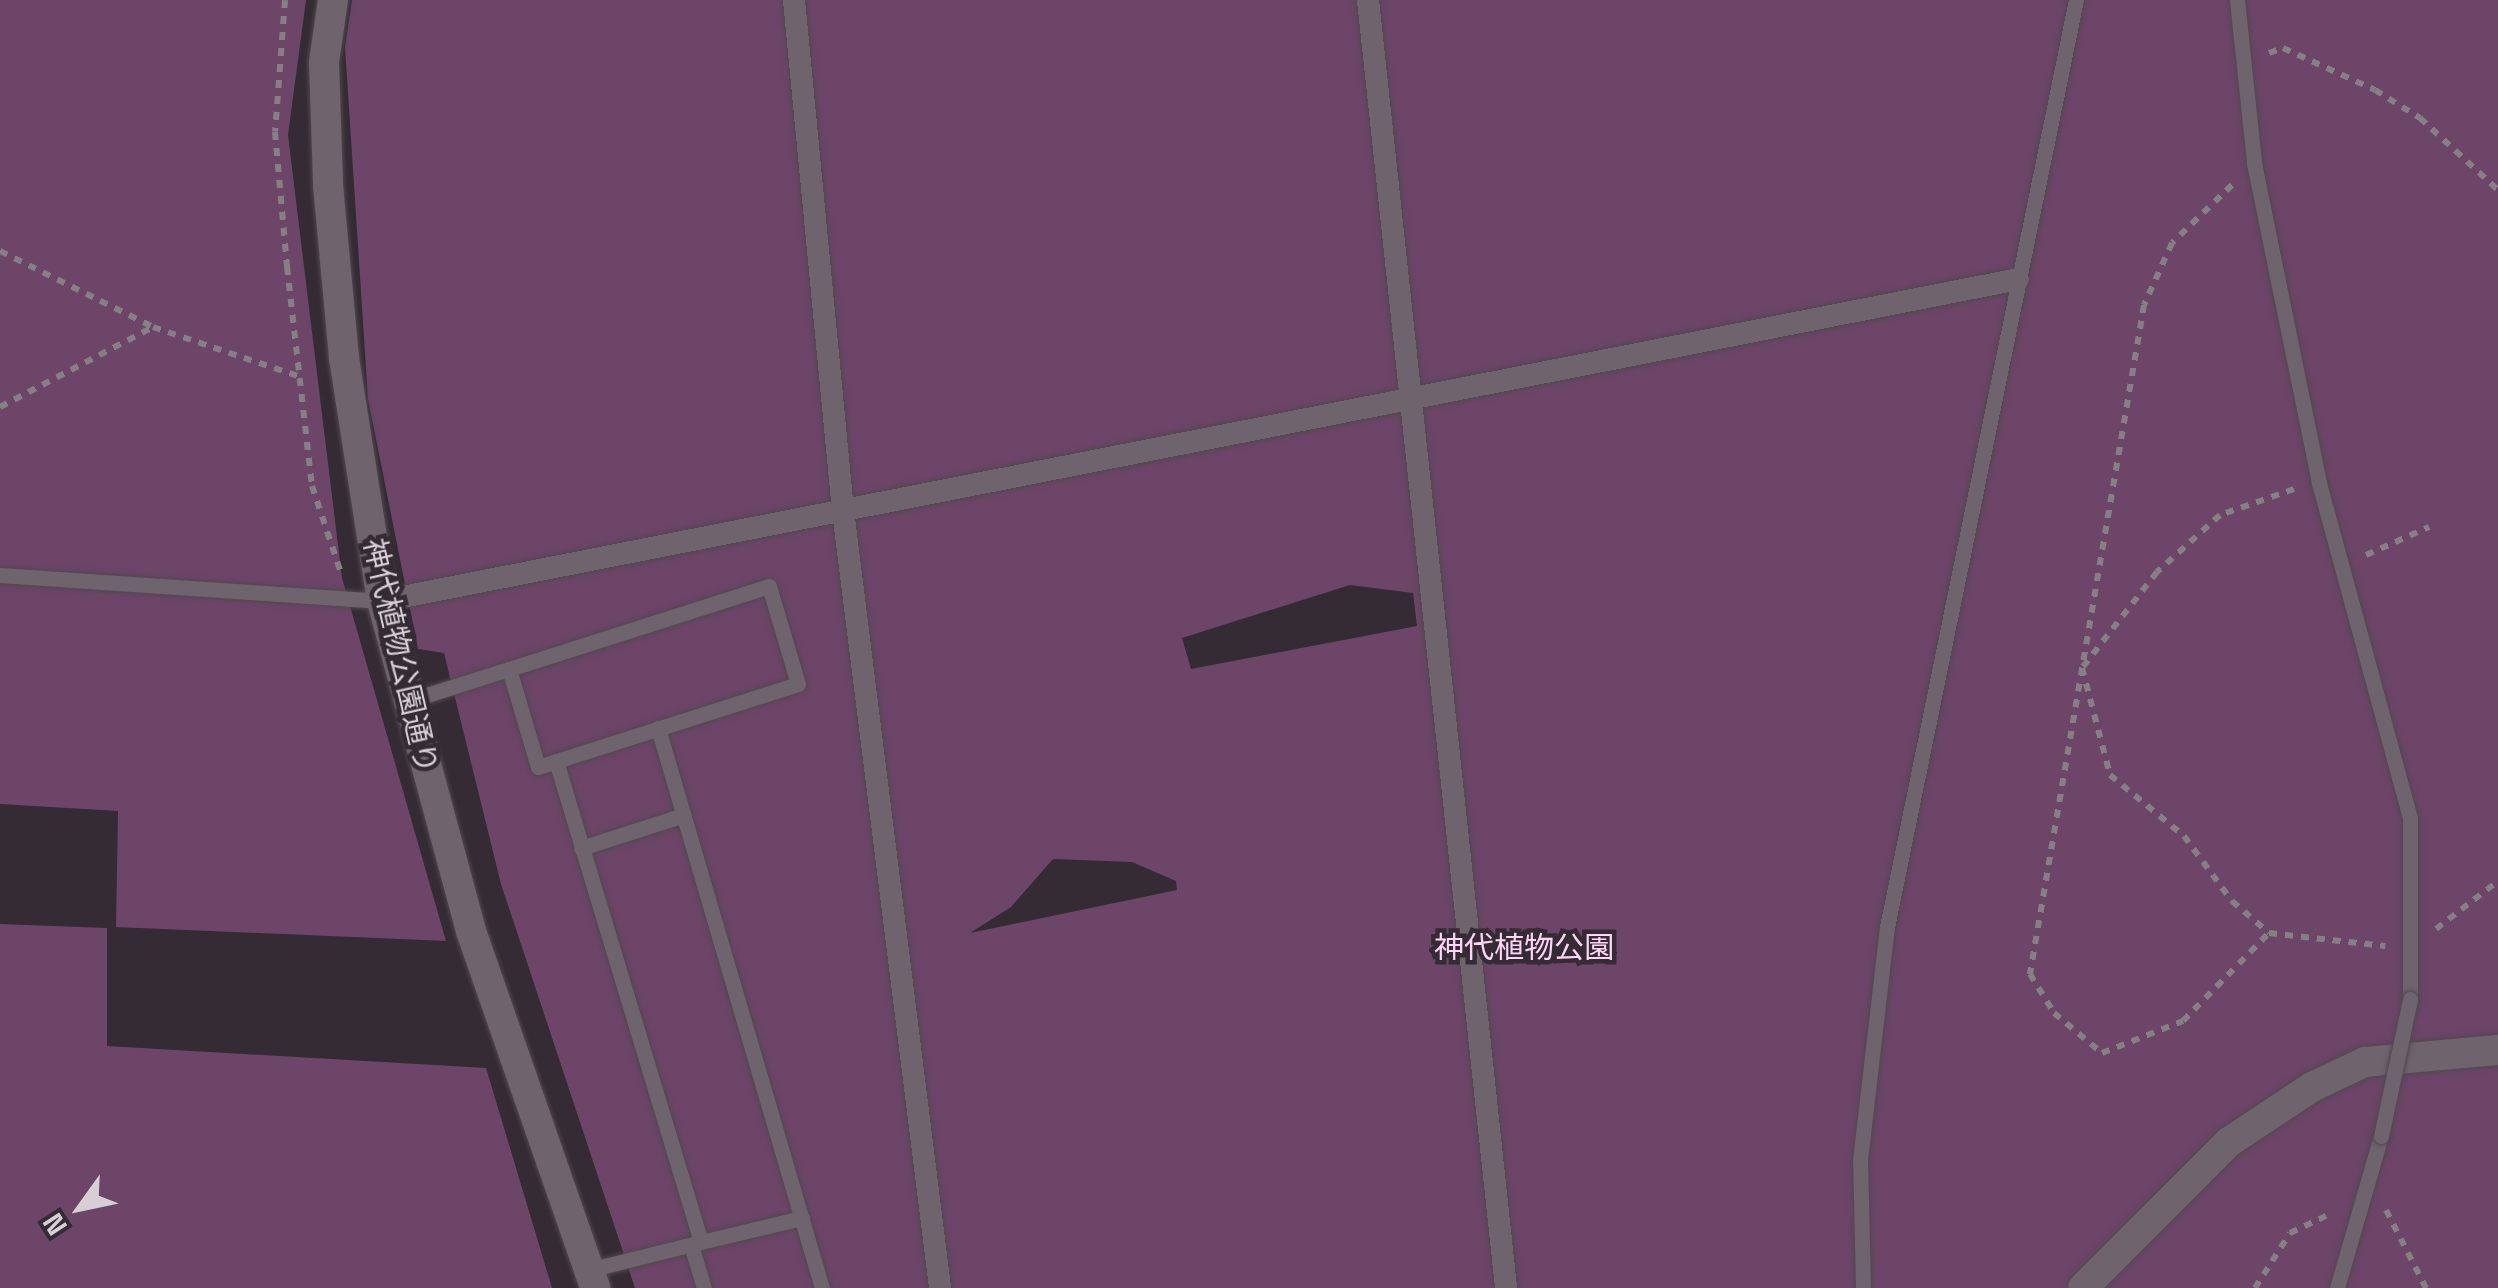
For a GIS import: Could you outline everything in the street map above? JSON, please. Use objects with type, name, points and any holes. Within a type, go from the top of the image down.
[{"type":"street","name":"神代植物公園通り","points":[[333,0],[324,62],[330,201],[372,602],[408,701],[497,1014],[592,1279]]},
{"type":"street","points":[[794,0],[843,512],[940,1288]]},
{"type":"street","points":[[1368,0],[1506,1288]]},
{"type":"street","points":[[372,602],[843,512],[1161,442],[1412,398],[2018,279]]},
{"type":"street","points":[[2083,1288],[2229,1142],[2312,1087],[2364,1062],[2498,1050]]},
{"type":"lane","points":[[1864,1288],[1860,1160],[1887,928],[2076,0]]},
{"type":"lane","points":[[2237,0],[2254,163],[2319,483],[2410,818],[2410,998],[2382,1136],[2338,1288]]},
{"type":"lane","points":[[0,575],[372,602]]},
{"type":"lane","points":[[408,701],[770,586],[798,684],[538,767],[509,669]]},
{"type":"lane","points":[[658,728],[822,1288]]},
{"type":"lane","points":[[556,761],[696,1244],[704,1288]]},
{"type":"lane","points":[[582,848],[684,815]]},
{"type":"lane","points":[[592,1279],[696,1244],[802,1218]]},
{"type":"path","points":[[285,0],[275,132],[301,377],[326,543],[372,602]]},
{"type":"path","points":[[2244,60],[2282,48],[2375,90],[2420,118],[2498,190]]},
{"type":"path","points":[[2254,163],[2172,242],[2144,306],[2030,974],[2054,1013],[2102,1053],[2134,1047],[2183,1021],[2269,933]]},
{"type":"path","points":[[0,251],[152,328],[301,377]]},
{"type":"path","points":[[0,407],[152,328]]},
{"type":"path","points":[[2082,668],[2157,572],[2220,514],[2319,483]]},
{"type":"path","points":[[2342,566],[2430,527]]},
{"type":"path","points":[[2082,668],[2110,775],[2184,836],[2232,901],[2269,933],[2410,949],[2498,881]]},
{"type":"path","points":[[2369,1178],[2426,1288]]},
{"type":"path","points":[[2254,1288],[2290,1233],[2363,1199]]},
{"type":"green space","points":[[0,0],[306,0],[288,135],[342,578],[446,941],[116,927],[118,811],[0,804]]},
{"type":"green space","name":"神代植物公園","points":[[352,0],[2498,0],[2498,1288],[635,1288],[501,884],[444,653],[418,649],[368,399],[345,47]],"holes":[[[1350,585],[1413,593],[1417,626],[1191,669],[1182,638]],[[1053,859],[1132,862],[1176,881],[1177,890],[970,933],[1011,907]]]},
{"type":"green space","points":[[0,924],[107,928],[107,1046],[486,1068],[552,1288],[0,1288]]}]
